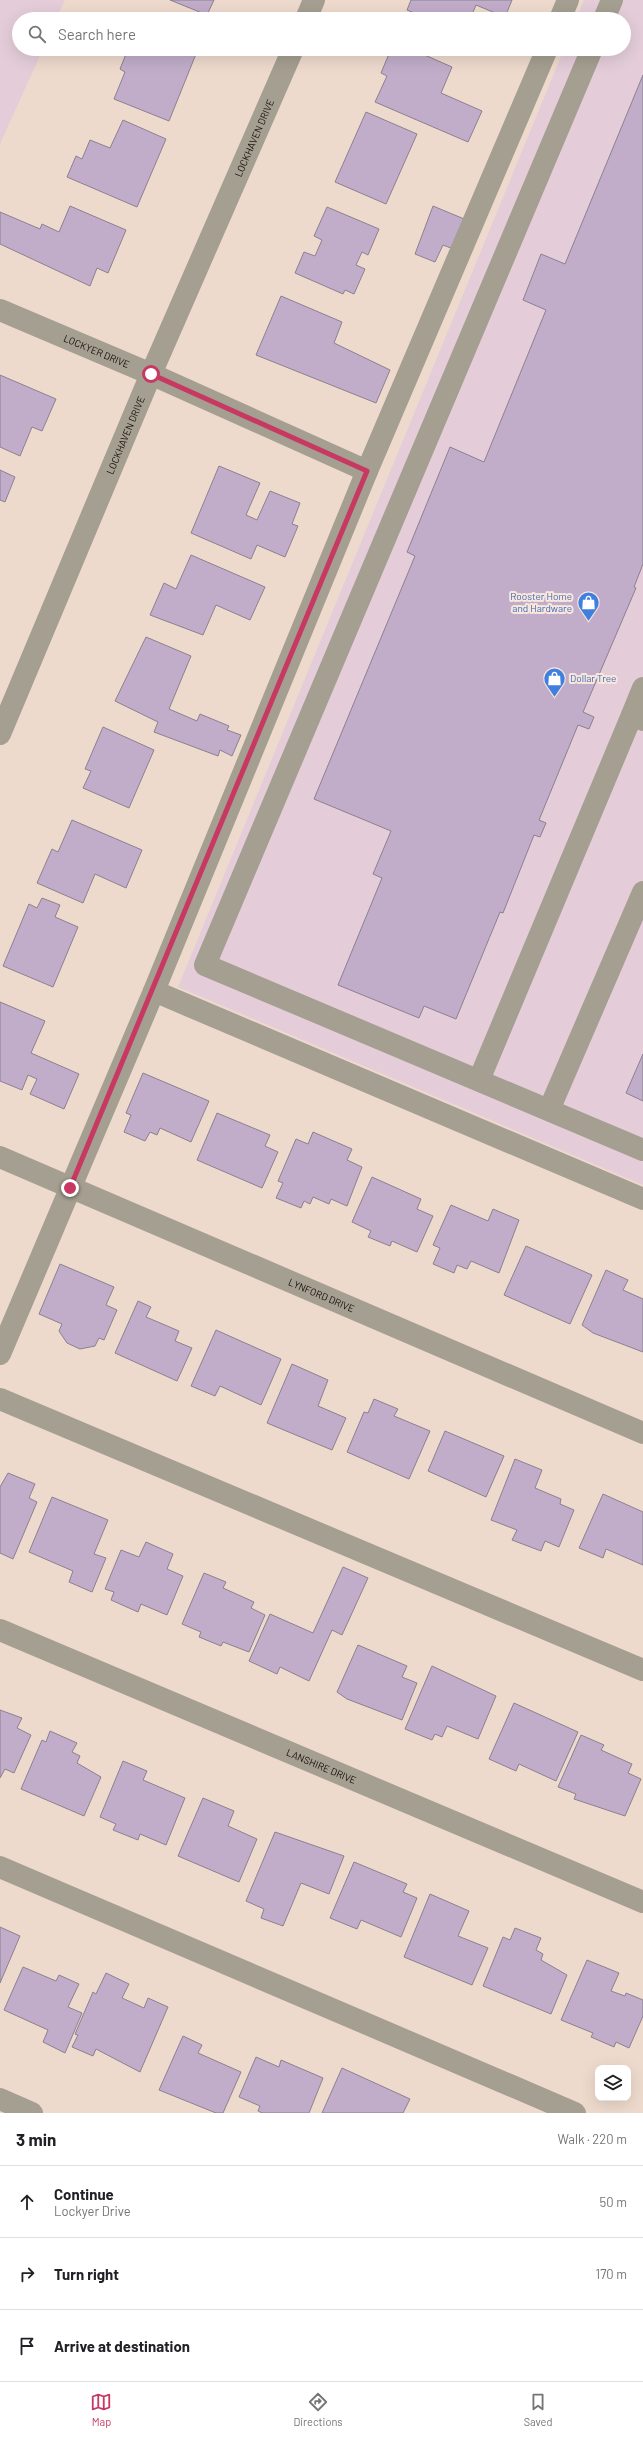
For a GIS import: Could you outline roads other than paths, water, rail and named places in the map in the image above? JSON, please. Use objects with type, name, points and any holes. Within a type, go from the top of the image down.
[{"type":"street","points":[[309,12],[314,0]]},
{"type":"street","points":[[563,12],[568,0]]},
{"type":"street","points":[[607,12],[612,0]]},
{"type":"street","name":"LOCKHAVEN DRIVE","points":[[0,734],[151,374],[290,56]]},
{"type":"street","points":[[0,1354],[154,991],[367,471],[544,56]]},
{"type":"street","points":[[589,56],[205,964],[643,1150]]},
{"type":"street","name":"LOCKYER DRIVE","points":[[0,310],[151,374],[367,471]]},
{"type":"street","points":[[479,1080],[637,718],[643,688]]},
{"type":"street","points":[[549,1110],[643,892]]},
{"type":"street","points":[[154,991],[643,1199]]},
{"type":"street","name":"LYNFORD DRIVE","points":[[0,1158],[643,1432]]},
{"type":"street","points":[[0,1399],[643,1670]]},
{"type":"street","name":"LANSHIRE DRIVE","points":[[0,1630],[643,1902]]},
{"type":"street","points":[[0,1866],[575,2113]]},
{"type":"street","points":[[0,2099],[32,2113]]},
{"type":"place","name":"Rooster Home and Hardware","points":[[588,622]]},
{"type":"place","name":"Dollar Tree","points":[[555,698]]}]
